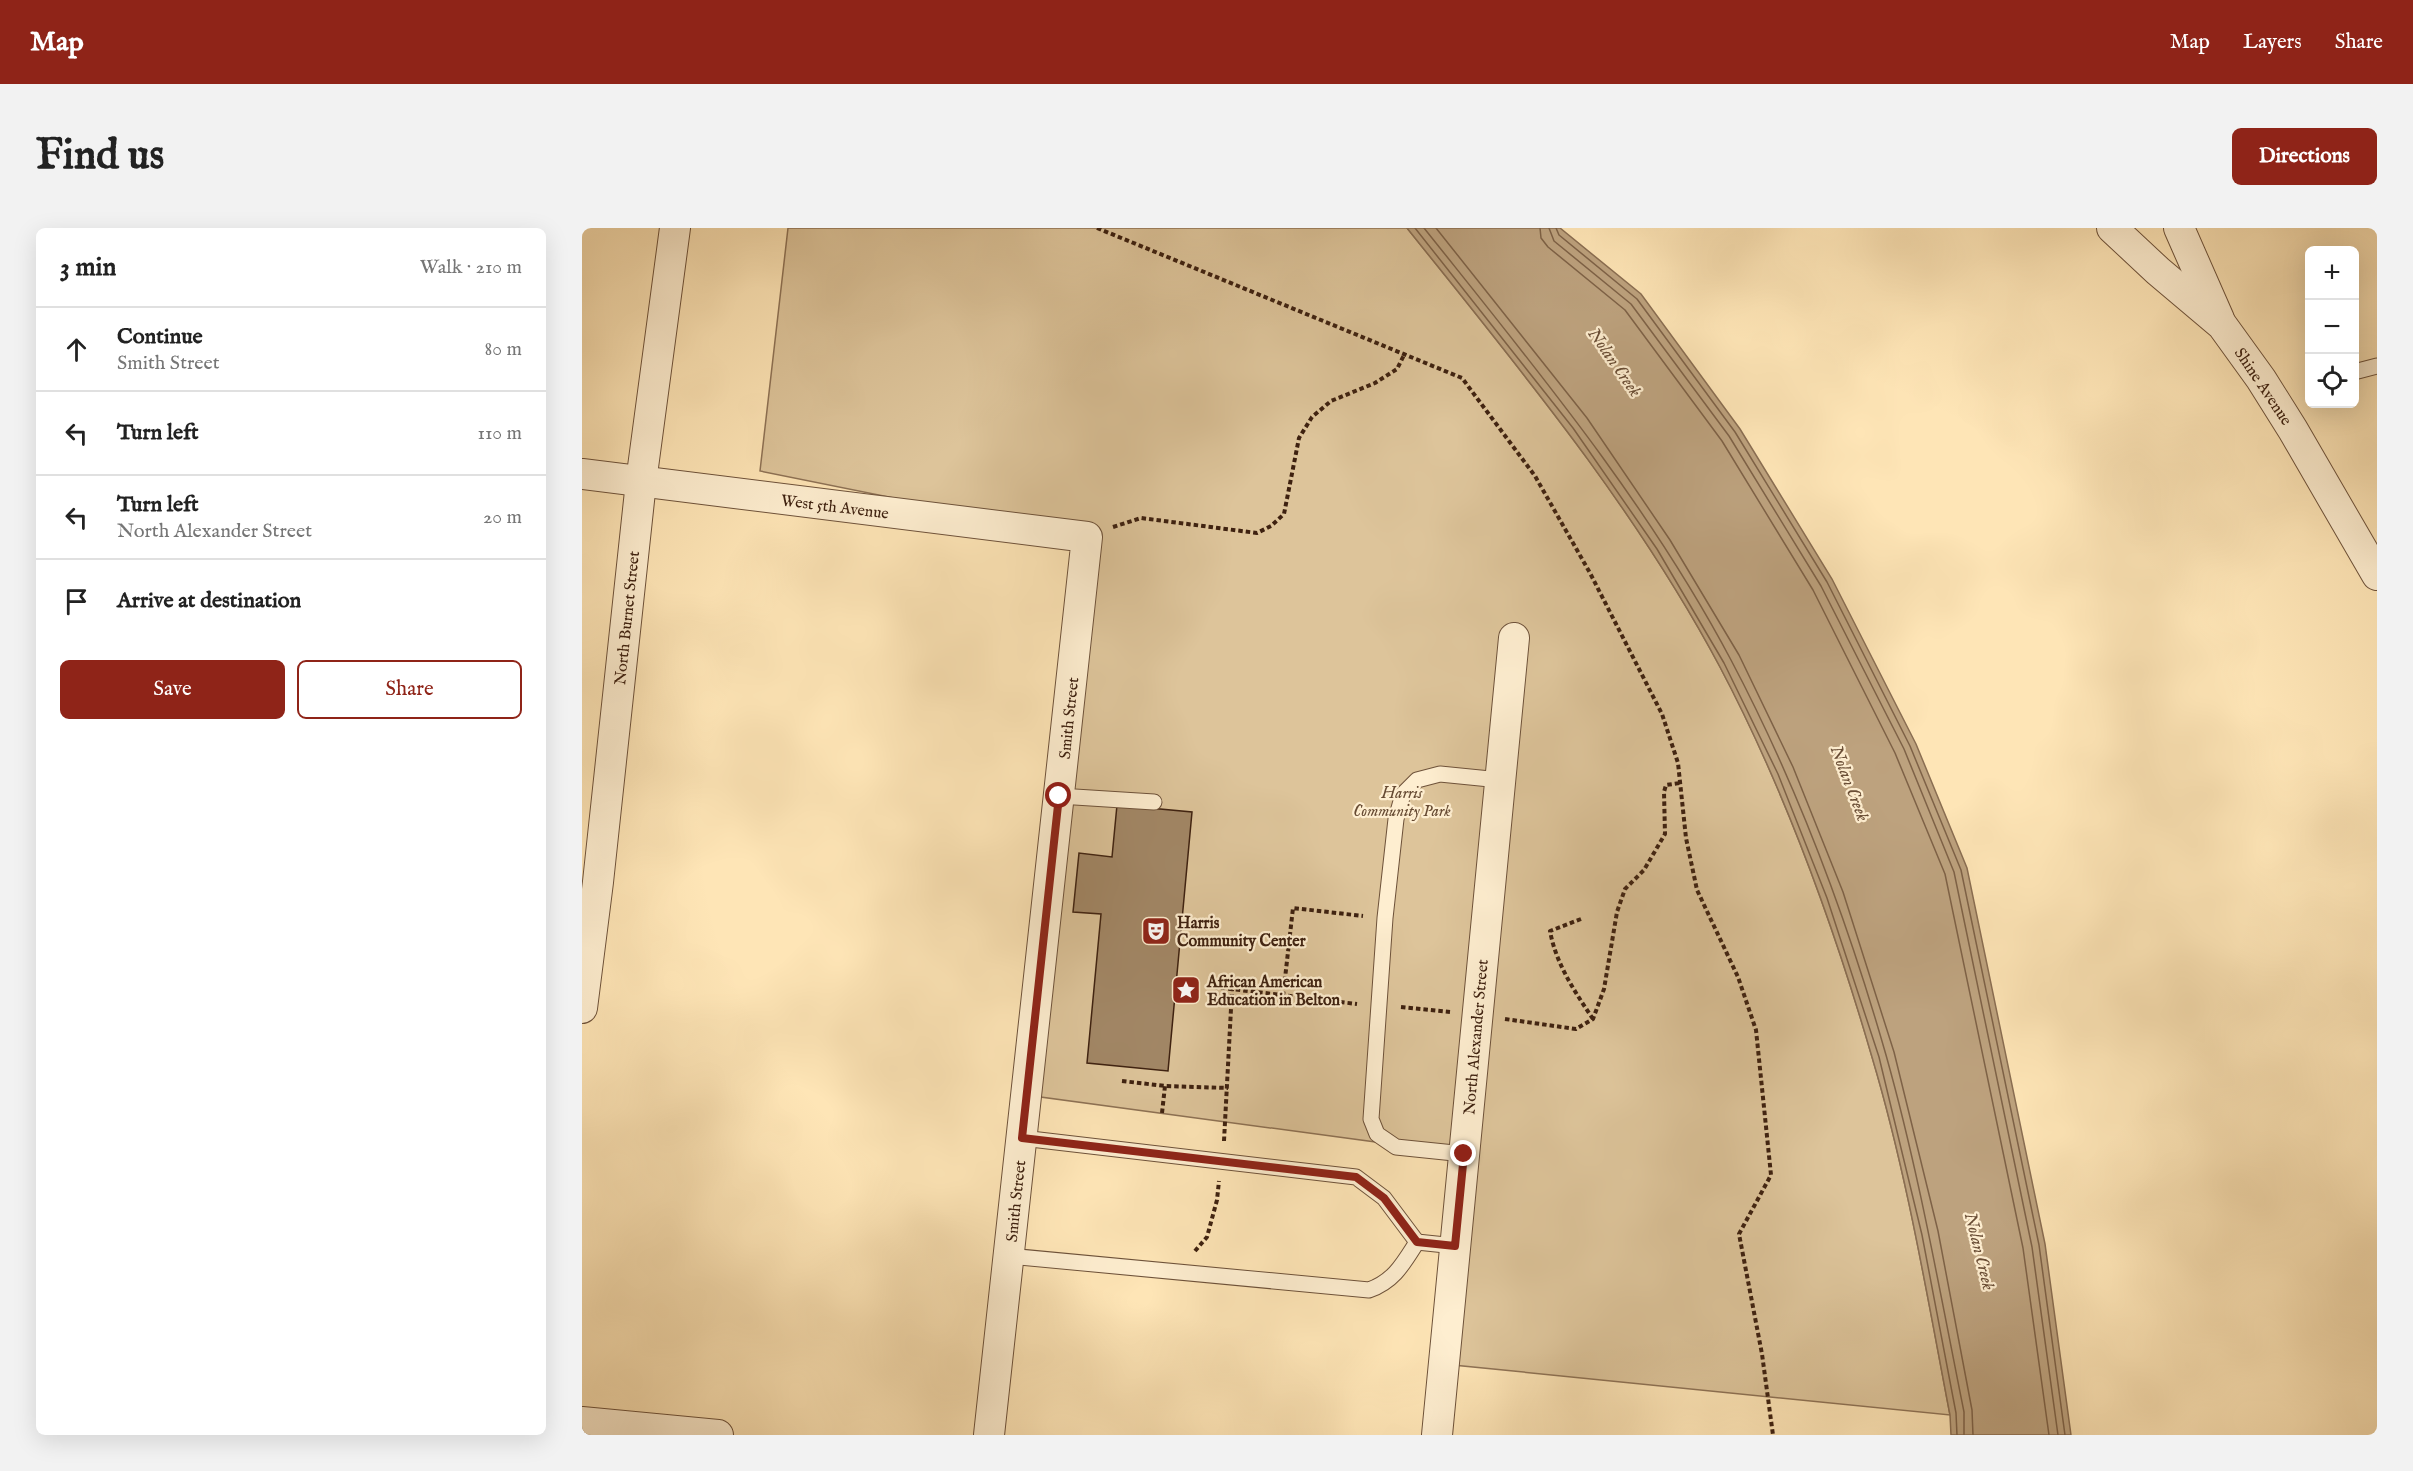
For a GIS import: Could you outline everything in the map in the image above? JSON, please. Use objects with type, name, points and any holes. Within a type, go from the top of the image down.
[{"type":"street","name":"North Burnet Street","points":[[582,1008],[600,870],[641,482],[675,228]]},
{"type":"street","name":"Shine Avenue","points":[[2112,228],[2158,271],[2222,325],[2261,379],[2288,422],[2377,575]]},
{"type":"street","points":[[2179,228],[2222,325]]},
{"type":"street","name":"West 5th Avenue","points":[[582,474],[1087,537]]},
{"type":"street","name":"Smith Street","points":[[989,1435],[1087,537]]},
{"type":"street","name":"North Alexander Street","points":[[1437,1435],[1514,638]]},
{"type":"street","points":[[582,1422],[718,1435]]},
{"type":"lane","points":[[2359,371],[2377,366]]},
{"type":"lane","points":[[1464,1154],[1396,1146],[1377,1134],[1371,1119],[1385,918],[1396,819],[1402,794],[1417,780],[1440,774],[1500,780]]},
{"type":"lane","points":[[1059,796],[1154,802]]},
{"type":"lane","points":[[1022,1138],[1356,1177],[1384,1198],[1417,1242],[1455,1246]]},
{"type":"lane","points":[[1009,1256],[1369,1290],[1384,1285],[1402,1267],[1417,1242]]},
{"type":"path","points":[[1097,228],[1462,378],[1535,477],[1590,573],[1662,714],[1678,763],[1686,838],[1698,890],[1738,977],[1756,1030],[1771,1175],[1739,1234],[1762,1354],[1773,1435]]},
{"type":"path","points":[[1087,537],[1141,518],[1257,533],[1271,526],[1284,514],[1299,438],[1312,417],[1330,401],[1375,383],[1397,369],[1405,353]]},
{"type":"path","points":[[1283,996],[1293,908],[1385,918]]},
{"type":"path","points":[[1581,920],[1550,931],[1553,949],[1593,1019]]},
{"type":"path","points":[[1122,1081],[1165,1086],[1228,1088]]},
{"type":"path","points":[[1162,1113],[1165,1086]]},
{"type":"green space","name":"Harris Community Park","points":[[788,228],[1407,228],[1574,440],[1651,551],[1687,608],[1720,667],[1766,761],[1824,907],[1857,1007],[1884,1101],[1916,1235],[1950,1415],[1443,1364],[1464,1154],[1026,1095],[1087,537],[760,471]]},
{"type":"water","name":"Nolan Creek","points":[[1407,228],[1560,228],[1641,294],[1740,429],[1832,579],[1916,744],[1967,868],[2045,1244],[2071,1435],[1951,1435],[1950,1415],[1916,1235],[1884,1101],[1857,1007],[1824,907],[1766,761],[1720,667],[1687,608],[1651,551],[1574,440]]},
{"type":"building","points":[[1117,805],[1192,812],[1168,1071],[1087,1063],[1101,914],[1073,912],[1079,853],[1112,857]]},
{"type":"place","name":"Harris Community Center","points":[[1156,931]]},
{"type":"place","name":"African American Education in Belton","points":[[1186,990]]},
{"type":"route","points":[[1059,796],[1022,1138],[1356,1177],[1384,1198],[1417,1242],[1455,1246],[1464,1154]]}]
